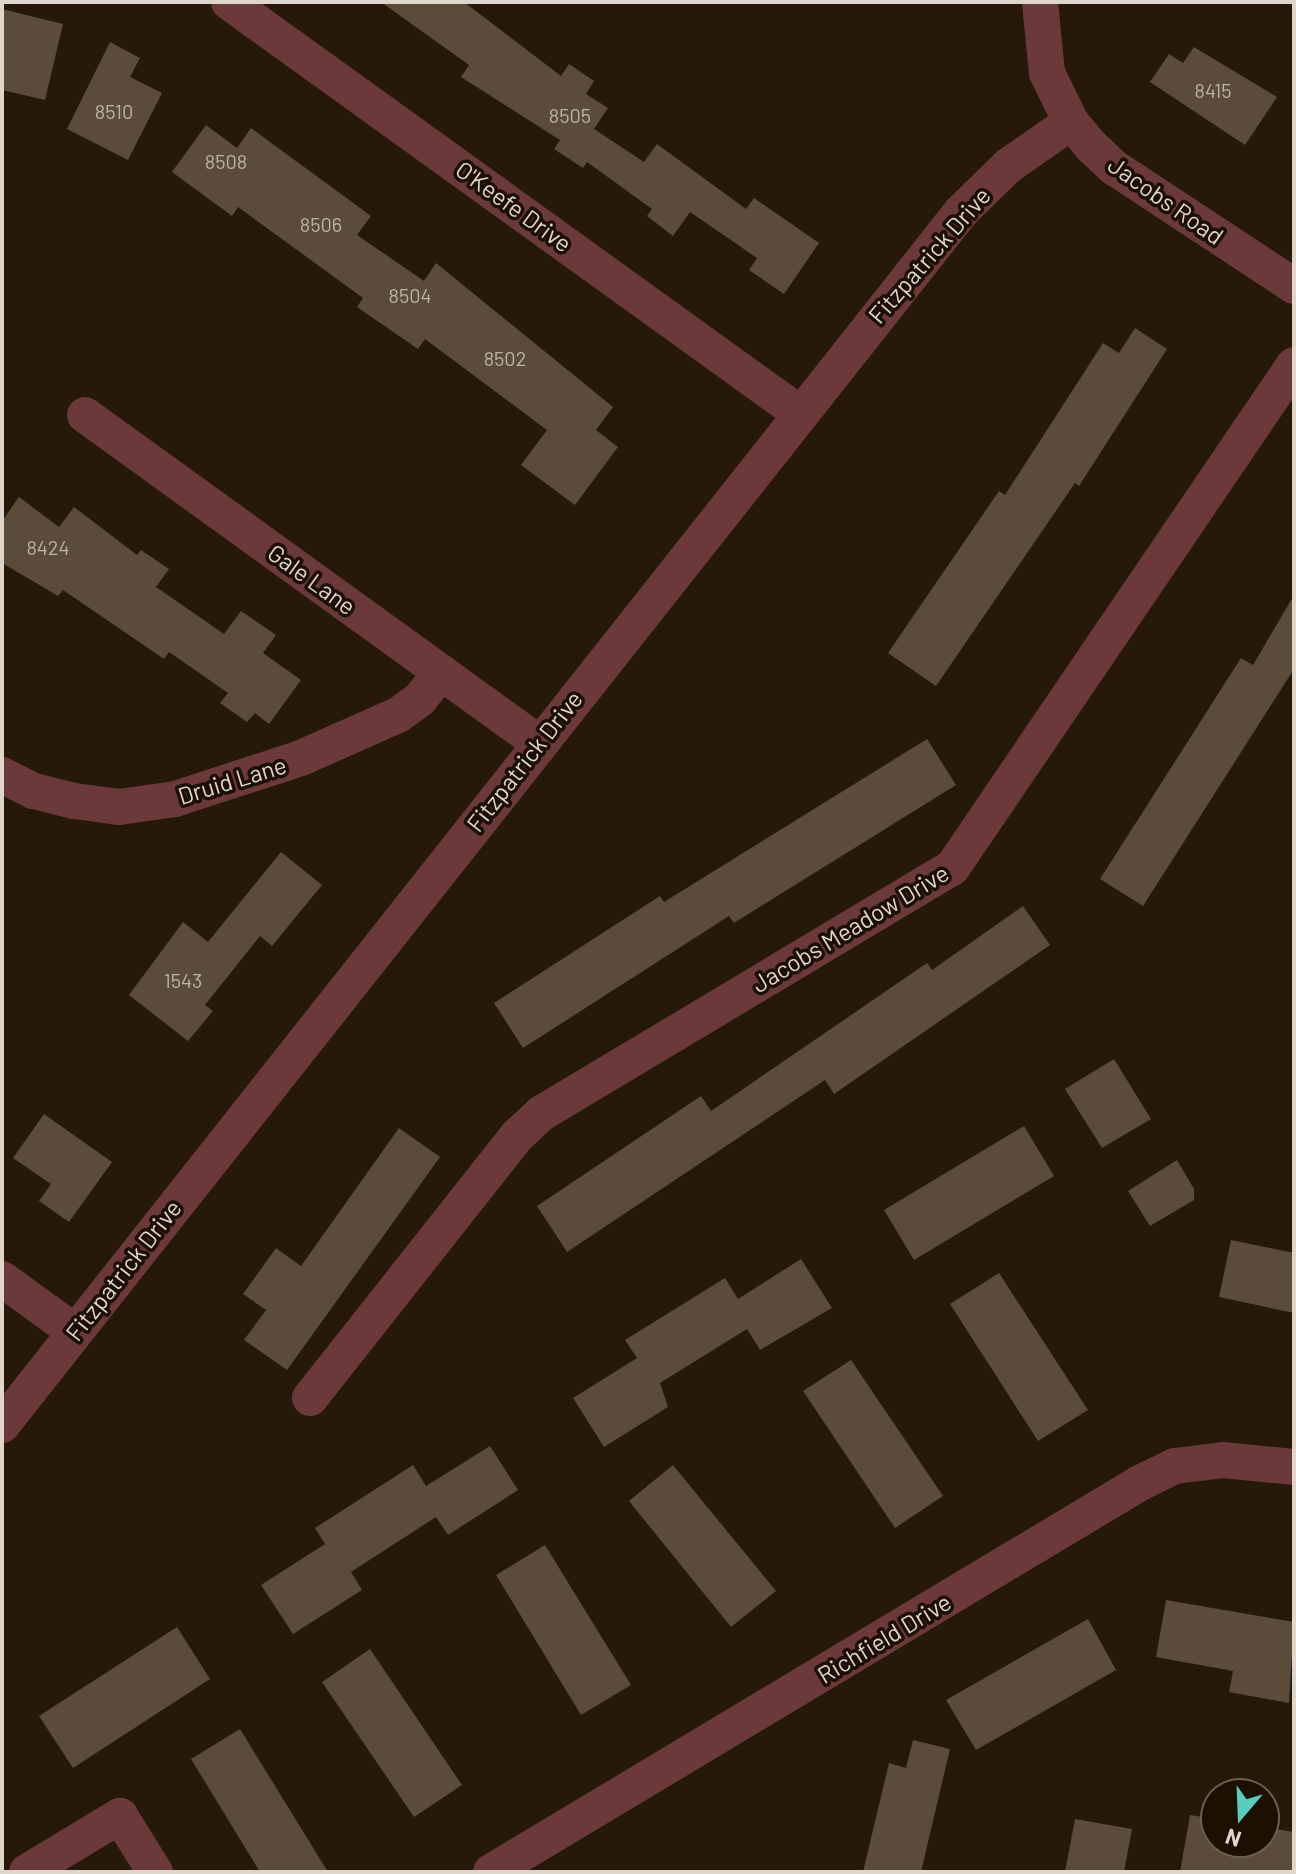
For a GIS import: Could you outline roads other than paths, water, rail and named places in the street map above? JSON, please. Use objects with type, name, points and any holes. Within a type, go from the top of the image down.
[{"type":"street","name":"O'Keefe Drive","points":[[229,2],[798,412]]},
{"type":"street","name":"Jacobs Road","points":[[1040,2],[1047,73],[1071,122],[1115,168],[1294,286]]},
{"type":"street","name":"Fitzpatrick Drive","points":[[2,1425],[798,412],[961,212],[1008,166],[1071,122]]},
{"type":"street","name":"Jacobs Meadow Drive","points":[[310,1398],[517,1136],[542,1113],[952,868],[1294,365]]},
{"type":"street","name":"Gale Lane","points":[[85,415],[539,743]]},
{"type":"street","name":"Druid Lane","points":[[2,775],[34,791],[74,801],[119,807],[175,799],[301,758],[398,715],[420,699],[441,672]]},
{"type":"street","points":[[2,1279],[75,1332]]},
{"type":"street","name":"Richfield Drive","points":[[491,1872],[1140,1483],[1175,1466],[1223,1460],[1294,1467]]},
{"type":"street","points":[[27,1872],[120,1816],[155,1872]]}]
